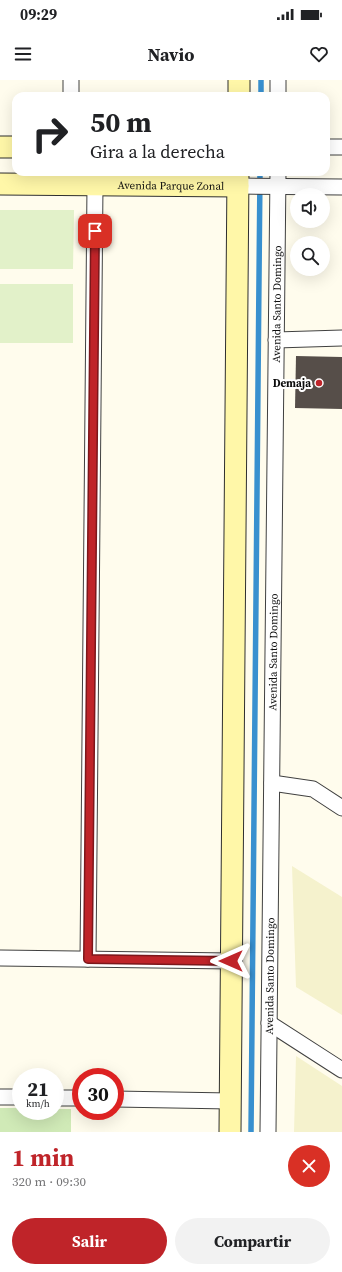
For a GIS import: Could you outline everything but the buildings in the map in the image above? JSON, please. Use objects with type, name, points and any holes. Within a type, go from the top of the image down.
[{"type":"main road","points":[[239,80],[239,92]]},
{"type":"main road","points":[[0,147],[12,147]]},
{"type":"main road","points":[[230,1132],[238,179]]},
{"type":"main road","name":"Avenida Parque Zonal","points":[[0,184],[95,185],[238,179]]},
{"type":"street","points":[[71,80],[71,92]]},
{"type":"street","points":[[278,80],[278,92]]},
{"type":"street","points":[[330,147],[342,148]]},
{"type":"street","name":"Avenida Parque Zonal","points":[[238,179],[277,179],[342,187]]},
{"type":"street","name":"Avenida Santo Domingo","points":[[268,1132],[277,179]]},
{"type":"street","points":[[88,959],[95,185]]},
{"type":"street","points":[[276,340],[342,338]]},
{"type":"street","points":[[272,783],[313,789],[342,808]]},
{"type":"street","points":[[0,958],[231,961]]},
{"type":"street","points":[[269,1023],[342,1070]]},
{"type":"street","points":[[0,1097],[12,1097]]},
{"type":"street","points":[[124,1099],[230,1101]]},
{"type":"shaded area","points":[[292,866],[342,897],[342,1015],[296,987]]},
{"type":"shaded area","points":[[296,1056],[342,1086],[342,1132],[294,1132]]},
{"type":"green space","points":[[0,210],[74,210],[73,269],[0,269]]},
{"type":"green space","points":[[0,284],[73,284],[73,343],[0,343]]},
{"type":"green space","points":[[0,1108],[12,1108],[12,1120],[64,1120],[64,1109],[71,1109],[71,1132],[0,1132]]},
{"type":"waterway","points":[[261,80],[261,92]]},
{"type":"waterway","points":[[251,1132],[260,176]]},
{"type":"place","name":"Demaja","points":[[319,383]]},
{"type":"route","points":[[95,231],[88,959],[231,961]]}]
